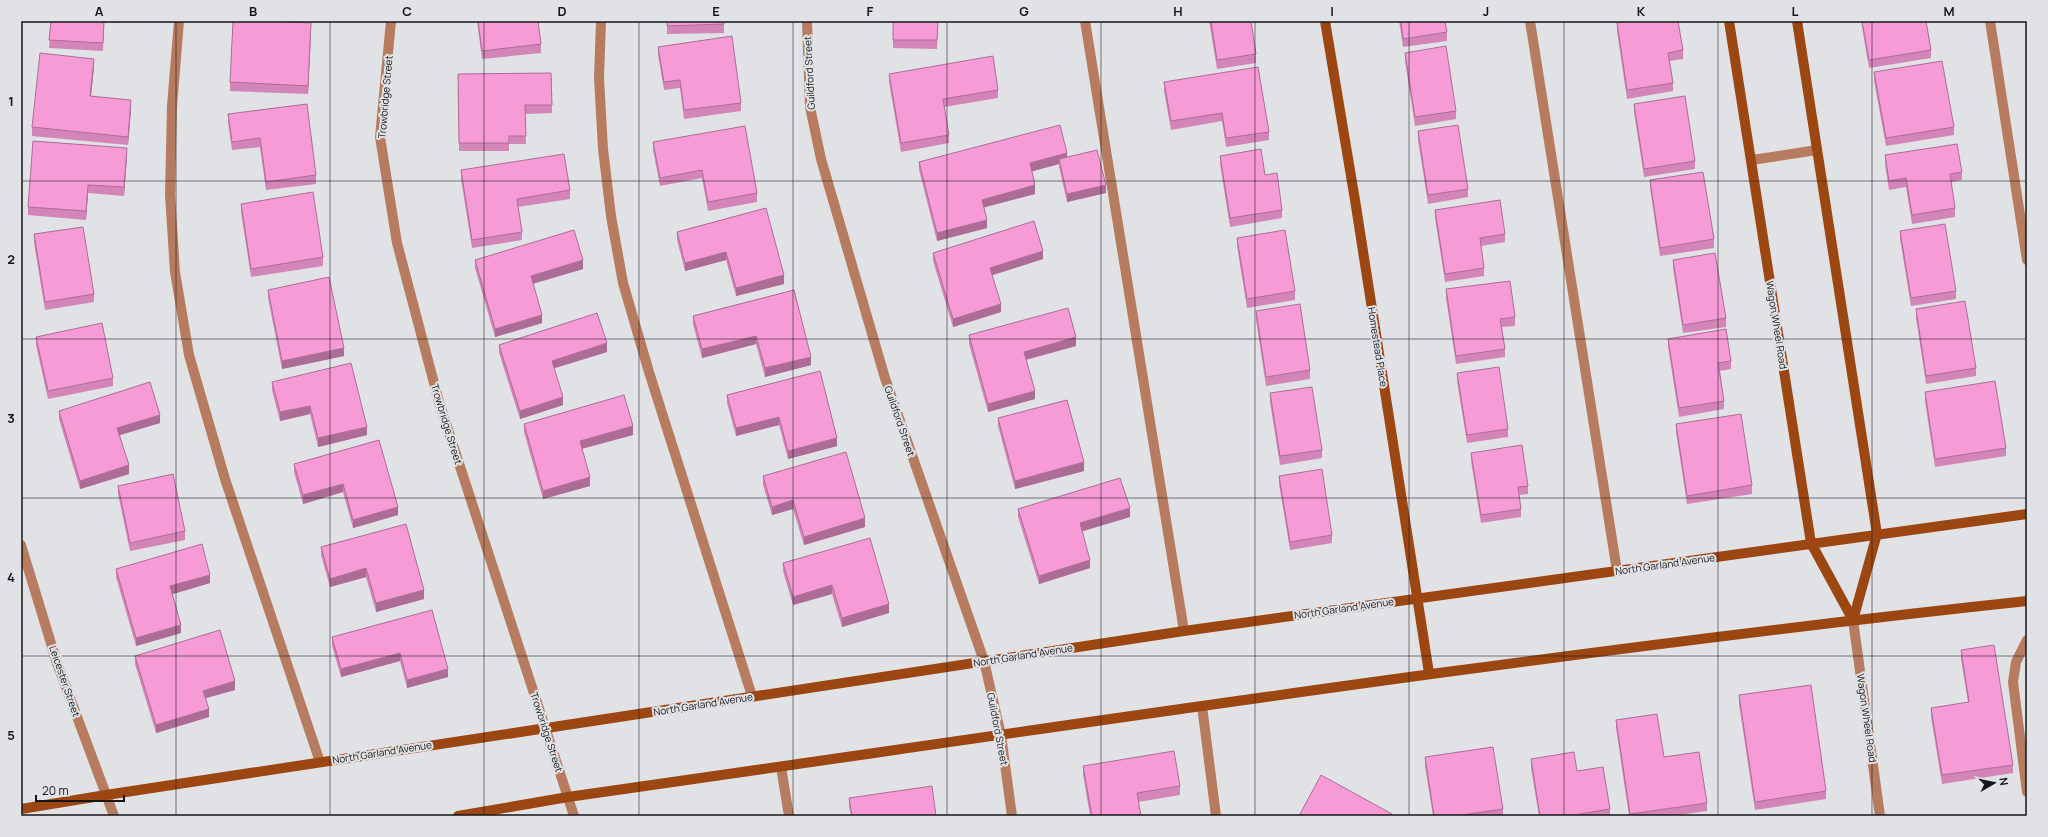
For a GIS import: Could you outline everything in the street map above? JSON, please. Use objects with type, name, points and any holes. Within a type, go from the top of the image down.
[{"type":"main road","name":"Homestead Place","points":[[1325,21],[1355,200],[1429,673]]},
{"type":"main road","name":"Wagon Wheel Road","points":[[1729,21],[1752,160],[1810,543],[1853,620]]},
{"type":"main road","name":"Wagon Wheel Road","points":[[1797,21],[1877,534],[1853,620]]},
{"type":"main road","name":"North Garland Avenue","points":[[21,809],[1184,630],[2027,514]]},
{"type":"main road","points":[[458,816],[568,797],[1429,673],[1853,620],[2027,601]]},
{"type":"street","points":[[179,21],[172,106],[170,195],[176,272],[188,355],[225,479],[320,762]]},
{"type":"street","name":"Trowbridge Street","points":[[391,21],[380,137],[396,243],[440,402],[574,816]]},
{"type":"street","points":[[600,21],[599,78],[603,149],[611,216],[623,284],[649,372],[752,696]]},
{"type":"street","name":"Guildford Street","points":[[807,21],[810,107],[821,159],[885,378],[984,661],[1001,734],[1012,816]]},
{"type":"street","points":[[1085,21],[1184,630]]},
{"type":"street","points":[[1530,21],[1617,571]]},
{"type":"street","points":[[1990,21],[2027,260]]},
{"type":"street","points":[[1752,160],[1817,150]]},
{"type":"street","name":"Leicester Street","points":[[21,545],[57,663],[114,816]]},
{"type":"street","name":"Wagon Wheel Road","points":[[1853,620],[1880,816]]},
{"type":"street","points":[[2027,640],[2016,662],[2013,682],[2027,792]]},
{"type":"street","points":[[1202,706],[1216,816]]},
{"type":"street","points":[[781,767],[789,816]]},
{"type":"building","points":[[51,21],[104,21],[103,43],[49,40]]},
{"type":"building","points":[[233,21],[311,23],[308,86],[230,82]]},
{"type":"building","points":[[478,21],[538,21],[541,44],[482,51]]},
{"type":"building","points":[[667,21],[724,21],[724,24],[667,26]]},
{"type":"building","points":[[893,21],[938,21],[937,40],[893,40]]},
{"type":"building","points":[[1211,21],[1251,21],[1256,54],[1217,60]]},
{"type":"building","points":[[1401,21],[1445,21],[1447,32],[1403,39]]},
{"type":"building","points":[[1630,21],[1678,21],[1683,50],[1668,53],[1673,83],[1627,90],[1617,23]]},
{"type":"building","points":[[1862,21],[1926,21],[1931,50],[1869,60]]},
{"type":"building","points":[[732,36],[741,103],[684,110],[680,80],[664,82],[658,47]]},
{"type":"building","points":[[1446,46],[1456,111],[1415,117],[1405,53]]},
{"type":"building","points":[[40,53],[94,59],[90,96],[131,100],[128,137],[32,127]]},
{"type":"building","points":[[993,56],[998,90],[943,99],[949,135],[901,143],[889,74]]},
{"type":"building","points":[[1942,61],[1954,127],[1886,138],[1874,72]]},
{"type":"building","points":[[1258,67],[1269,132],[1226,138],[1222,113],[1171,121],[1164,82]]},
{"type":"building","points":[[551,73],[552,105],[525,105],[526,136],[509,136],[509,143],[459,143],[458,74]]},
{"type":"building","points":[[1685,96],[1695,161],[1644,169],[1634,104]]},
{"type":"building","points":[[307,104],[316,175],[266,182],[260,138],[232,142],[228,114]]},
{"type":"building","points":[[1060,125],[1067,153],[1030,163],[1035,185],[982,200],[987,220],[937,233],[919,162]]},
{"type":"building","points":[[1458,125],[1468,189],[1428,195],[1418,131]]},
{"type":"building","points":[[745,126],[757,193],[708,202],[702,170],[660,178],[653,142]]},
{"type":"building","points":[[33,141],[127,148],[124,187],[88,185],[86,211],[28,207]]},
{"type":"building","points":[[1957,144],[1962,172],[1950,174],[1955,208],[1912,215],[1906,178],[1889,181],[1885,155]]},
{"type":"building","points":[[1261,149],[1265,175],[1277,173],[1282,210],[1230,218],[1220,156]]},
{"type":"building","points":[[1097,150],[1106,185],[1067,194],[1059,159]]},
{"type":"building","points":[[564,154],[570,190],[517,199],[522,232],[472,240],[461,170]]},
{"type":"building","points":[[1703,172],[1714,239],[1660,248],[1650,180]]},
{"type":"building","points":[[313,192],[323,257],[251,269],[241,204]]},
{"type":"building","points":[[1500,200],[1505,234],[1480,238],[1484,268],[1445,274],[1435,210]]},
{"type":"building","points":[[766,208],[784,275],[736,288],[726,252],[685,263],[677,232]]},
{"type":"building","points":[[1034,221],[1043,251],[990,268],[1001,304],[953,319],[933,253]]},
{"type":"building","points":[[1945,224],[1956,291],[1911,298],[1900,231]]},
{"type":"building","points":[[83,227],[94,294],[45,302],[34,234]]},
{"type":"building","points":[[574,230],[583,260],[531,276],[542,315],[495,329],[475,260]]},
{"type":"building","points":[[1285,230],[1295,291],[1247,299],[1237,238]]},
{"type":"building","points":[[1715,253],[1726,318],[1683,325],[1673,260]]},
{"type":"building","points":[[329,277],[344,348],[282,361],[268,290]]},
{"type":"building","points":[[1510,281],[1515,317],[1500,319],[1505,349],[1456,356],[1446,289]]},
{"type":"building","points":[[794,290],[811,357],[765,368],[756,336],[702,349],[693,316]]},
{"type":"building","points":[[1965,301],[1976,368],[1926,376],[1916,309]]},
{"type":"building","points":[[1300,304],[1310,370],[1266,377],[1256,311]]},
{"type":"building","points":[[1068,308],[1076,337],[1024,352],[1035,391],[988,404],[969,335]]},
{"type":"building","points":[[597,313],[607,343],[552,361],[563,397],[520,411],[499,345]]},
{"type":"building","points":[[102,323],[113,378],[48,391],[36,337]]},
{"type":"building","points":[[1726,329],[1731,361],[1718,363],[1724,401],[1679,408],[1668,339]]},
{"type":"building","points":[[351,363],[367,427],[318,438],[310,406],[280,412],[272,382]]},
{"type":"building","points":[[1499,367],[1508,429],[1467,435],[1457,373]]},
{"type":"building","points":[[820,371],[837,438],[788,451],[779,417],[736,428],[727,395]]},
{"type":"building","points":[[1995,381],[2006,448],[1935,459],[1925,392]]},
{"type":"building","points":[[150,382],[160,415],[117,428],[129,465],[80,481],[59,411]]},
{"type":"building","points":[[1312,387],[1322,450],[1280,456],[1270,393]]},
{"type":"building","points":[[624,395],[633,426],[580,441],[590,477],[543,491],[524,424]]},
{"type":"building","points":[[1067,400],[1084,462],[1015,481],[998,418]]},
{"type":"building","points":[[1741,414],[1752,485],[1687,496],[1676,424]]},
{"type":"building","points":[[379,440],[398,507],[353,520],[343,484],[303,495],[294,464]]},
{"type":"building","points":[[1522,445],[1528,486],[1518,487],[1521,509],[1481,515],[1471,453]]},
{"type":"building","points":[[846,452],[865,518],[804,537],[793,500],[772,507],[763,476]]},
{"type":"building","points":[[1322,469],[1332,535],[1290,542],[1279,476]]},
{"type":"building","points":[[173,474],[185,531],[130,543],[118,486]]},
{"type":"building","points":[[1120,478],[1130,508],[1080,523],[1090,560],[1039,576],[1018,509]]},
{"type":"building","points":[[406,524],[424,590],[376,603],[366,568],[330,579],[321,547]]},
{"type":"building","points":[[870,538],[889,604],[842,618],[832,585],[793,597],[783,563]]},
{"type":"building","points":[[202,544],[210,575],[170,586],[181,625],[136,638],[116,569]]},
{"type":"building","points":[[432,610],[448,669],[407,680],[400,653],[341,669],[332,637]]},
{"type":"building","points":[[220,630],[235,681],[203,691],[209,709],[156,725],[135,656]]},
{"type":"building","points":[[1994,645],[2013,765],[1942,775],[1931,708],[1969,702],[1961,650]]},
{"type":"building","points":[[1811,685],[1826,791],[1755,802],[1739,695]]},
{"type":"building","points":[[1657,714],[1664,757],[1699,752],[1707,803],[1630,814],[1616,720]]},
{"type":"building","points":[[1493,747],[1503,809],[1455,816],[1434,816],[1425,757]]},
{"type":"building","points":[[1174,751],[1180,786],[1137,793],[1141,816],[1092,816],[1083,766]]},
{"type":"building","points":[[1574,752],[1577,771],[1603,767],[1610,809],[1568,816],[1540,816],[1531,759]]},
{"type":"building","points":[[1321,775],[1392,814],[1391,816],[1299,816]]},
{"type":"building","points":[[932,786],[936,816],[852,816],[849,798]]}]
